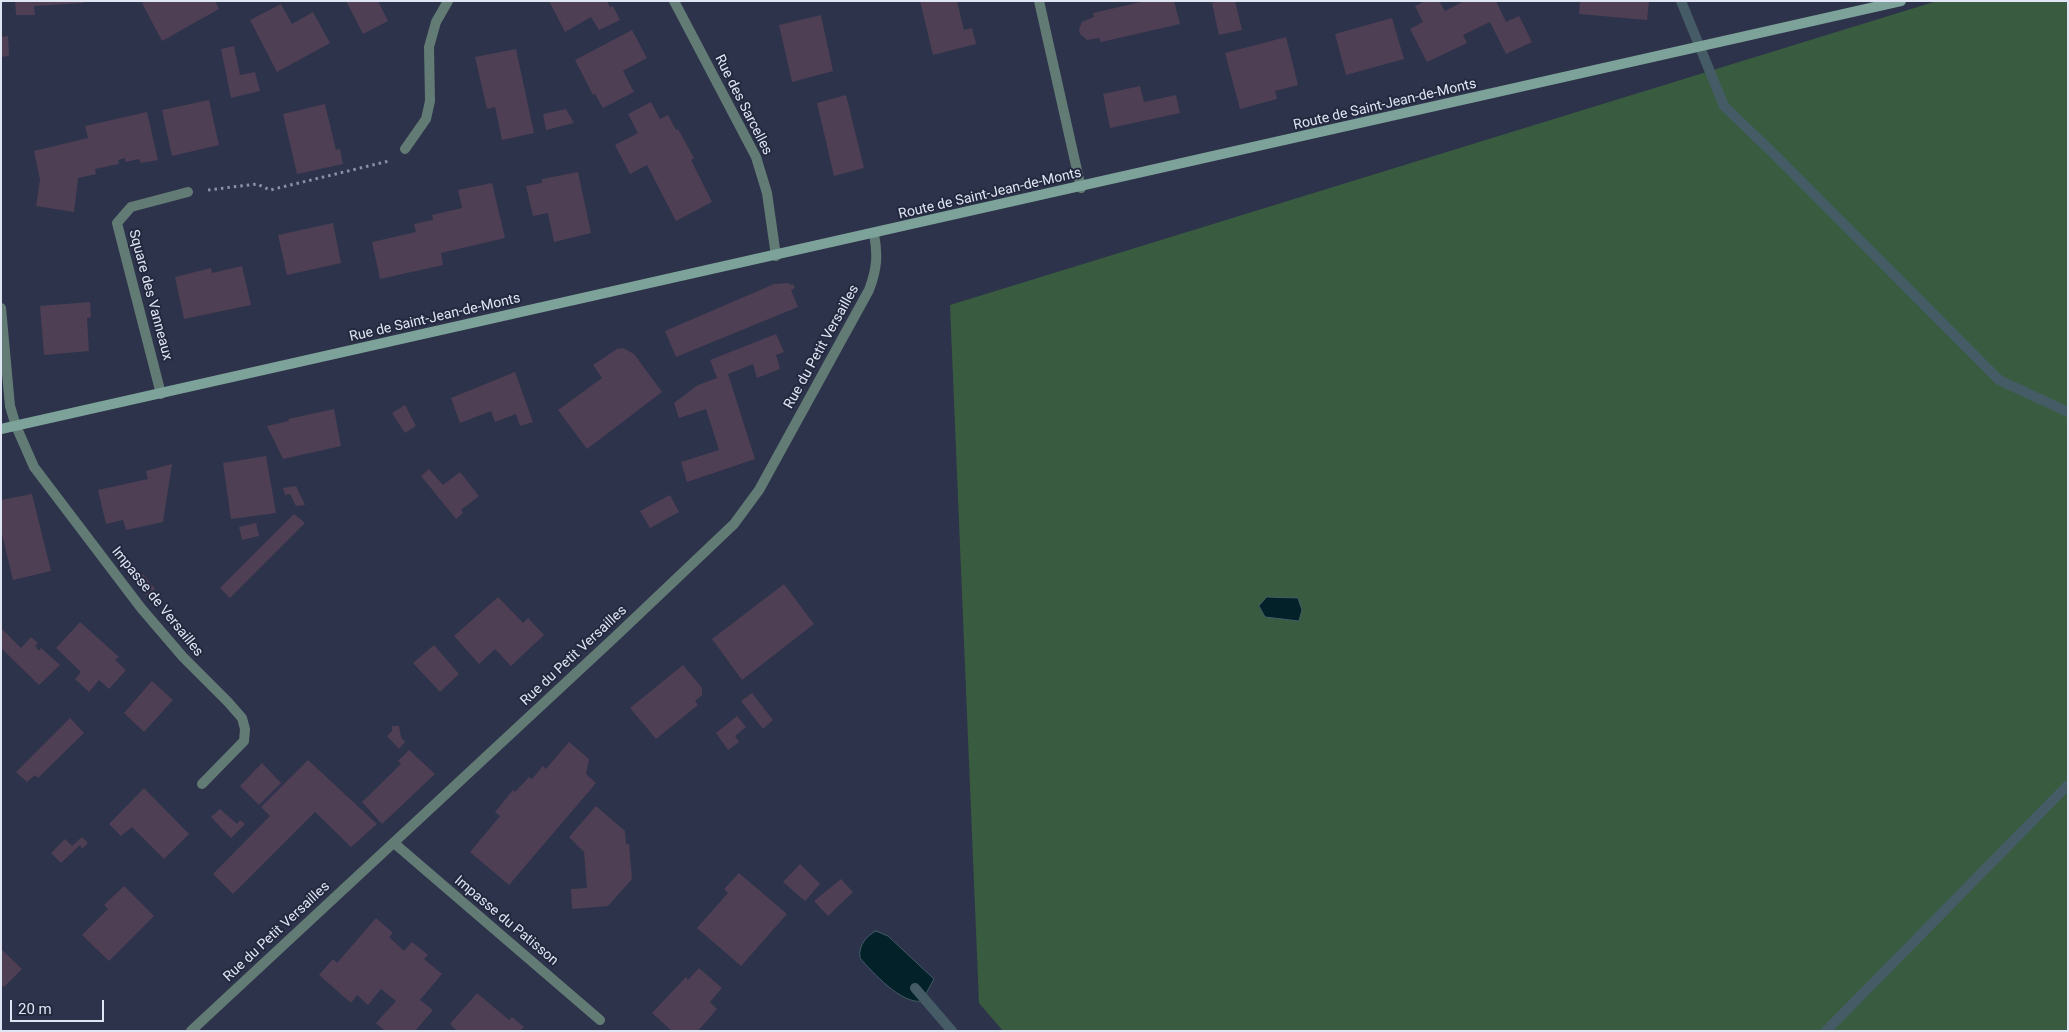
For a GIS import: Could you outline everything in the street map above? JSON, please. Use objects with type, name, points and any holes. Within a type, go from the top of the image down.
[{"type":"main road","name":"Route de Saint-Jean-de-Monts","points":[[874,234],[1901,1]]},
{"type":"main road","name":"Rue de Saint-Jean-de-Monts","points":[[1,430],[874,234]]},
{"type":"street","points":[[405,149],[426,119],[430,101],[430,47],[436,22],[448,1]]},
{"type":"street","name":"Rue des Sarcelles","points":[[674,1],[756,157],[767,193],[776,256]]},
{"type":"street","points":[[1039,1],[1080,188]]},
{"type":"street","name":"Square des Vanneaux","points":[[161,394],[117,223],[131,207],[188,192]]},
{"type":"street","name":"Rue du Petit Versailles","points":[[191,1031],[734,524],[759,490],[870,290],[876,270],[874,234]]},
{"type":"street","name":"Impasse de Versailles","points":[[1,308],[10,406],[16,426],[34,467],[141,608],[183,657],[242,718],[245,730],[244,741],[202,784]]},
{"type":"street","name":"Impasse du Patisson","points":[[394,843],[600,1020]]},
{"type":"path","points":[[188,192],[257,184],[270,190],[390,161],[405,149]]},
{"type":"green space","points":[[1937,1],[2068,1],[2068,1031],[1003,1031],[979,1003],[950,305]]},
{"type":"water","points":[[1267,597],[1298,598],[1302,610],[1299,621],[1265,617],[1259,606]]},
{"type":"water","points":[[876,931],[888,936],[934,979],[922,1001],[914,1001],[897,993],[880,979],[860,958],[860,949],[864,942]]},
{"type":"building","points":[[15,1],[83,1],[83,3],[34,6],[35,15],[16,15]]},
{"type":"building","points":[[145,1],[215,1],[219,9],[162,41],[142,3]]},
{"type":"building","points":[[346,1],[378,1],[388,21],[363,34]]},
{"type":"building","points":[[549,1],[607,1],[610,7],[613,6],[620,20],[599,30],[591,17],[565,32]]},
{"type":"building","points":[[920,1],[957,1],[964,30],[972,28],[976,44],[933,55]]},
{"type":"building","points":[[1145,1],[1174,1],[1180,24],[1101,42],[1099,38],[1087,40],[1080,34],[1079,30],[1082,22],[1094,17],[1093,13]]},
{"type":"building","points":[[1235,1],[1242,30],[1219,35],[1212,3]]},
{"type":"building","points":[[1425,1],[1439,1],[1445,11],[1464,1],[1496,1],[1506,22],[1519,16],[1532,42],[1506,54],[1490,22],[1463,35],[1467,43],[1427,62],[1410,29],[1423,22],[1415,6]]},
{"type":"building","points":[[1580,1],[1649,1],[1647,20],[1579,14]]},
{"type":"building","points":[[281,4],[292,24],[313,12],[330,43],[277,72],[250,20]]},
{"type":"building","points":[[821,15],[833,71],[792,82],[779,25]]},
{"type":"building","points":[[1392,18],[1404,59],[1346,75],[1335,34]]},
{"type":"building","points":[[632,30],[647,58],[623,71],[634,92],[603,108],[595,94],[593,95],[575,60]]},
{"type":"building","points":[[8,36],[9,56],[1,57],[1,37]]},
{"type":"building","points":[[1286,37],[1298,85],[1275,91],[1277,99],[1240,109],[1225,53]]},
{"type":"building","points":[[234,46],[240,75],[255,72],[260,91],[231,98],[221,49]]},
{"type":"building","points":[[516,49],[534,133],[502,140],[495,107],[487,109],[475,57]]},
{"type":"building","points":[[1140,86],[1144,102],[1176,95],[1180,113],[1110,128],[1103,94]]},
{"type":"building","points":[[846,95],[864,168],[834,176],[817,103]]},
{"type":"building","points":[[209,100],[219,145],[172,156],[162,110]]},
{"type":"building","points":[[651,102],[660,119],[668,115],[676,130],[678,129],[694,158],[691,160],[712,202],[676,221],[647,165],[630,174],[615,145],[638,133],[628,114]]},
{"type":"building","points":[[325,104],[336,150],[340,149],[343,164],[297,174],[283,114]]},
{"type":"building","points":[[566,109],[574,123],[546,130],[543,114]]},
{"type":"building","points":[[147,112],[158,160],[141,163],[139,159],[125,162],[125,158],[118,160],[119,164],[95,169],[96,174],[78,178],[74,212],[36,206],[40,180],[34,151],[88,138],[85,126]]},
{"type":"building","points":[[578,172],[591,233],[554,242],[548,213],[533,216],[526,186],[542,183],[542,179]]},
{"type":"building","points":[[492,183],[505,238],[441,253],[443,265],[380,279],[372,242],[416,232],[414,224],[433,220],[432,215],[462,208],[458,190]]},
{"type":"building","points":[[333,223],[341,263],[287,275],[278,235]]},
{"type":"building","points":[[242,266],[251,305],[184,319],[175,277],[211,268],[212,273]]},
{"type":"building","points":[[789,283],[790,285],[793,284],[795,288],[791,290],[798,307],[676,357],[665,331],[774,284]]},
{"type":"building","points":[[90,302],[91,317],[87,318],[89,351],[44,355],[40,306]]},
{"type":"building","points":[[776,334],[784,352],[776,355],[780,369],[757,378],[753,364],[728,374],[755,459],[687,482],[681,462],[719,450],[706,409],[679,418],[674,403],[698,385],[717,378],[710,360]]},
{"type":"building","points":[[623,348],[634,354],[662,392],[587,449],[558,410],[602,378],[593,365],[617,349]]},
{"type":"building","points":[[515,372],[533,422],[520,426],[516,414],[495,422],[491,411],[460,423],[451,398]]},
{"type":"building","points":[[405,405],[416,426],[405,433],[392,413]]},
{"type":"building","points":[[334,409],[341,446],[283,459],[267,426],[289,421],[288,419]]},
{"type":"building","points":[[266,456],[276,513],[231,519],[223,463]]},
{"type":"building","points":[[172,464],[163,522],[126,530],[123,520],[106,524],[98,490],[148,479],[146,471]]},
{"type":"building","points":[[429,469],[443,485],[460,472],[479,496],[461,510],[463,513],[456,519],[421,476]]},
{"type":"building","points":[[296,486],[305,505],[296,506],[290,494],[285,495],[283,488]]},
{"type":"building","points":[[32,494],[51,571],[13,580],[1,530],[1,500]]},
{"type":"building","points":[[670,495],[679,512],[650,528],[640,511]]},
{"type":"building","points":[[294,514],[305,523],[230,598],[220,588]]},
{"type":"building","points":[[256,523],[259,536],[242,540],[239,527]]},
{"type":"building","points":[[119,547],[155,589],[147,596],[112,552]]},
{"type":"building","points":[[784,584],[814,624],[742,680],[712,639]]},
{"type":"building","points":[[498,597],[523,623],[528,618],[544,635],[511,666],[495,649],[479,664],[454,636]]},
{"type":"building","points":[[80,622],[119,657],[115,660],[126,670],[109,689],[99,680],[89,692],[75,679],[81,672],[56,648]]},
{"type":"building","points":[[1,628],[21,648],[31,637],[38,643],[35,646],[39,651],[41,648],[60,665],[39,685],[1,648]]},
{"type":"building","points":[[434,645],[459,674],[440,692],[413,663]]},
{"type":"building","points":[[683,665],[702,688],[702,695],[695,701],[698,705],[656,739],[630,708]]},
{"type":"building","points":[[152,681],[173,700],[144,732],[124,713]]},
{"type":"building","points":[[752,693],[773,720],[763,729],[741,701]]},
{"type":"building","points":[[737,716],[746,727],[735,736],[739,742],[728,750],[716,733]]},
{"type":"building","points":[[70,718],[84,733],[38,778],[35,775],[27,782],[16,772]]},
{"type":"building","points":[[392,726],[399,726],[401,737],[405,742],[399,749],[387,736],[392,731]]},
{"type":"building","points":[[569,742],[589,759],[586,774],[596,783],[509,885],[470,852],[500,816],[495,812],[513,790],[515,792],[529,777],[532,779],[543,766],[546,769]]},
{"type":"building","points":[[409,750],[435,774],[382,824],[362,802],[401,764],[398,761]]},
{"type":"building","points":[[308,760],[377,824],[351,847],[315,812],[233,894],[213,874],[270,816],[261,807]]},
{"type":"building","points":[[262,763],[281,783],[259,805],[240,786]]},
{"type":"building","points":[[144,788],[189,834],[164,859],[132,827],[121,836],[109,824]]},
{"type":"building","points":[[596,806],[625,831],[626,844],[629,844],[632,879],[608,906],[572,909],[571,889],[587,888],[584,852],[569,837]]},
{"type":"building","points":[[220,809],[237,824],[240,820],[245,824],[231,838],[211,817]]},
{"type":"building","points":[[82,837],[88,843],[82,849],[80,845],[61,863],[51,853],[65,839],[72,846]]},
{"type":"building","points":[[800,864],[820,884],[805,901],[783,882]]},
{"type":"building","points":[[739,873],[787,914],[741,966],[697,928],[728,893],[724,889]]},
{"type":"building","points":[[841,879],[853,892],[828,916],[814,901]]},
{"type":"building","points":[[124,886],[154,916],[109,961],[82,935],[108,909],[104,905]]},
{"type":"building","points":[[376,918],[393,933],[389,937],[404,951],[412,942],[428,955],[424,959],[442,974],[420,1000],[433,1010],[415,1031],[385,1031],[376,1023],[396,1001],[381,989],[368,1005],[357,995],[351,1003],[319,975],[333,959],[337,963]]},
{"type":"building","points":[[1,949],[22,969],[4,987],[1,985]]},
{"type":"building","points":[[699,968],[722,988],[710,1002],[717,1009],[698,1031],[672,1031],[652,1013],[686,977],[688,980]]},
{"type":"building","points":[[477,993],[509,1020],[512,1017],[524,1027],[520,1031],[457,1031],[450,1024]]},
{"type":"waterway","points":[[1681,1],[1724,106],[1999,380],[2068,412]]},
{"type":"waterway","points":[[1826,1031],[2068,785]]},
{"type":"waterway","points":[[915,988],[952,1031]]}]
